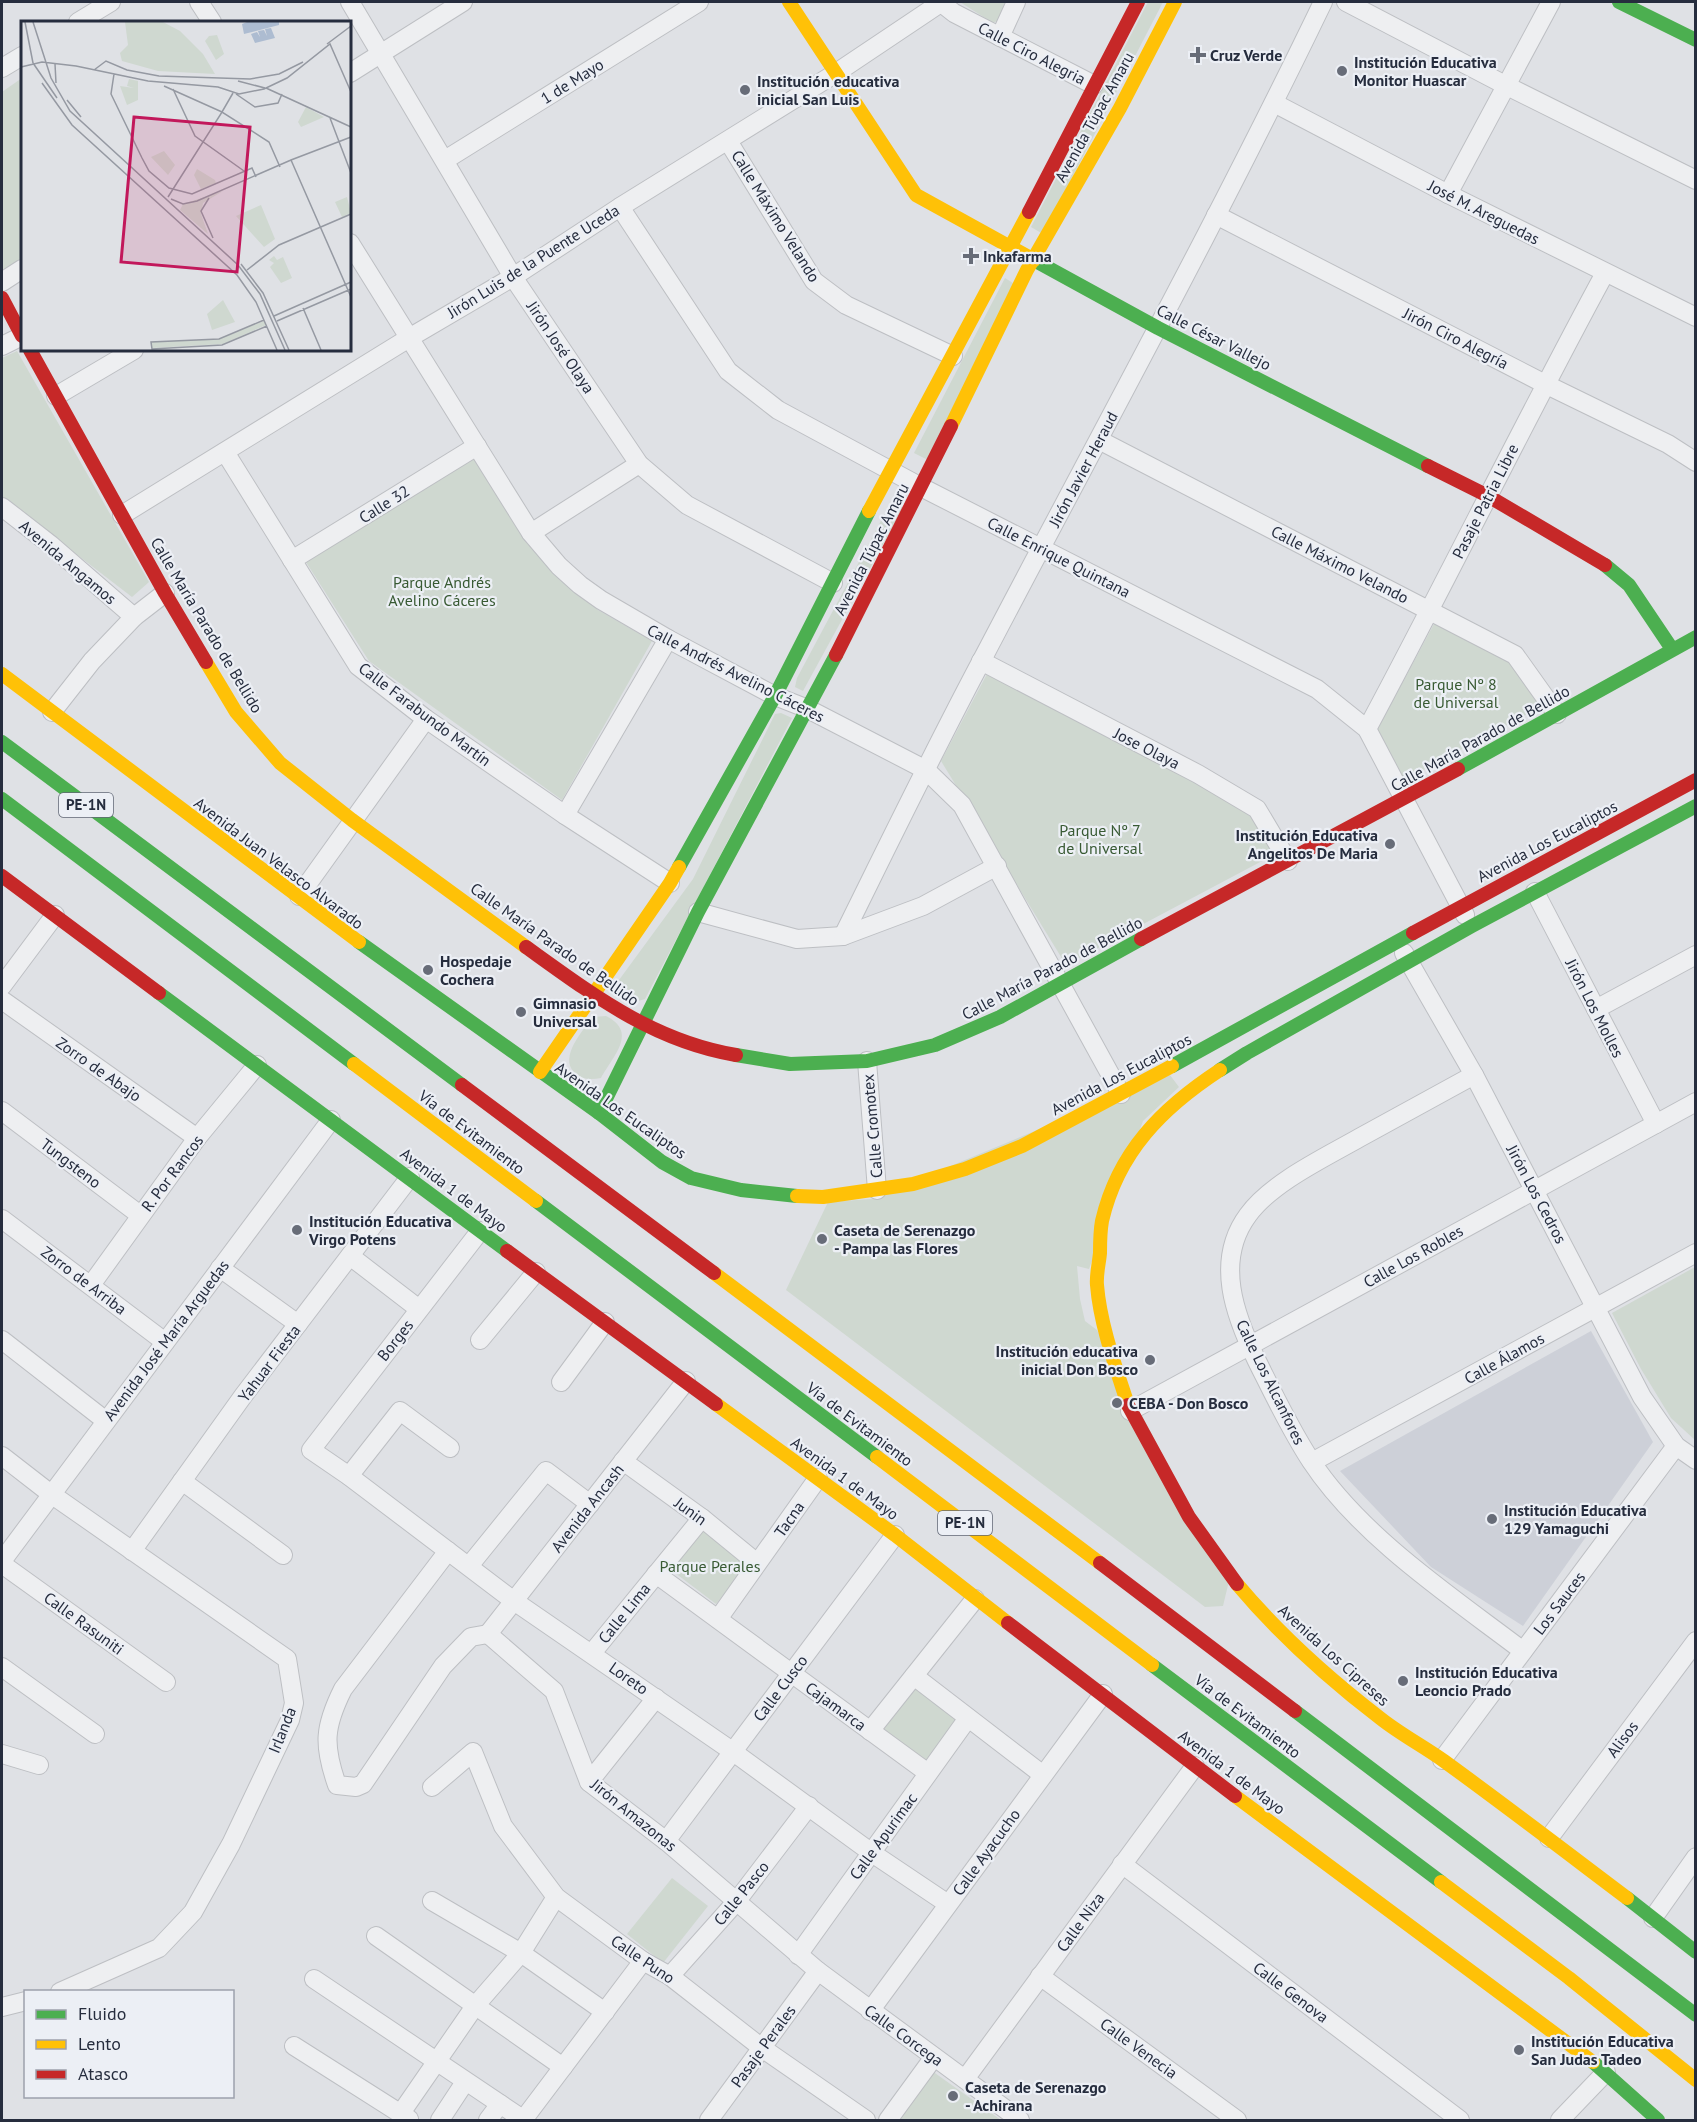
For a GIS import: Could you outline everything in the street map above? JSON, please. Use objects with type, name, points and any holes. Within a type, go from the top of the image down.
[{"type":"main road","name":"Calle César Vallejo","points":[[789,2],[916,195],[1158,328],[1488,496],[1601,561],[1629,585],[1672,649]]},
{"type":"main road","name":"Avenida Túpac Amaru","points":[[540,1072],[670,883],[775,696],[890,471],[953,356],[1138,2]]},
{"type":"main road","name":"Avenida Túpac Amaru","points":[[599,1113],[698,912],[808,710],[1033,260],[1120,108],[1174,2]]},
{"type":"main road","points":[[1619,2],[1693,32]]},
{"type":"main road","points":[[2,298],[21,334]]},
{"type":"main road","name":"Calle María Parado de Bellido","points":[[31,351],[165,593],[236,712],[280,762],[352,820],[594,996],[643,1025],[714,1052],[790,1064],[867,1061],[935,1045],[1000,1017],[1060,982],[1403,800],[1695,637]]},
{"type":"main road","name":"Avenida Juan Velasco Alvarado","points":[[2,674],[202,827],[540,1072]]},
{"type":"main road","name":"Vía de Evitamiento","points":[[2,742],[770,1314],[1647,1976],[1695,2015]]},
{"type":"main road","name":"Avenida Los Eucaliptos","points":[[540,1072],[599,1113],[662,1162],[691,1178],[741,1190],[823,1197],[913,1184],[975,1165],[1022,1146],[1695,780]]},
{"type":"main road","name":"Vía de Evitamiento","points":[[2,799],[1531,1950],[1695,2080]]},
{"type":"main road","points":[[1409,961],[1695,806]]},
{"type":"main road","name":"Avenida 1 de Mayo","points":[[2,876],[480,1231],[895,1535],[975,1599],[1195,1766],[1606,2072],[1658,2121]]},
{"type":"main road","name":"Avenida Los Cipreses","points":[[1409,961],[1247,1053],[1198,1084],[1168,1108],[1137,1142],[1117,1178],[1102,1222],[1097,1285],[1108,1343],[1130,1411],[1189,1517],[1226,1569],[1260,1611],[1308,1658],[1381,1719],[1550,1838],[1695,1952]]},
{"type":"street","points":[[80,21],[111,2]]},
{"type":"street","points":[[199,2],[211,21]]},
{"type":"street","name":"Jirón José Olaya","points":[[350,2],[513,277],[639,464],[687,505],[833,583]]},
{"type":"street","points":[[351,72],[463,2]]},
{"type":"street","name":"1 de Mayo","points":[[445,160],[699,2]]},
{"type":"street","name":"Jirón Luis de la Puente Uceda","points":[[122,515],[409,338],[513,277],[620,207],[836,73],[941,2]]},
{"type":"street","name":"Calle Ciro Alegria","points":[[941,2],[954,13],[1094,85]]},
{"type":"street","points":[[1000,37],[1016,2]]},
{"type":"street","name":"Jirón Javier Heraud","points":[[843,936],[981,661],[1158,328],[1274,103],[1323,2]]},
{"type":"street","points":[[1346,2],[1695,180]]},
{"type":"street","points":[[1448,194],[1508,86],[1551,2]]},
{"type":"street","points":[[2,68],[21,57]]},
{"type":"street","name":"José M. Areguedas","points":[[1274,103],[1448,194],[1695,317]]},
{"type":"street","name":"Calle Máximo Velando","points":[[729,141],[814,281],[846,305],[953,356]]},
{"type":"street","name":"Calle Enrique Quintana","points":[[620,207],[728,371],[778,410],[890,471],[1317,689],[1367,729],[1459,907],[1472,926]]},
{"type":"street","name":"Jirón Ciro Alegría","points":[[1216,214],[1545,384],[1668,444],[1695,462]]},
{"type":"street","name":"Calle Andrés Avelino Cáceres","points":[[351,245],[531,533],[559,566],[580,585],[602,600],[668,639],[775,696],[808,710],[926,770],[962,806],[997,866],[1120,1094]]},
{"type":"street","points":[[2,282],[21,270]]},
{"type":"street","name":"Pasaje Patria Libre","points":[[1367,729],[1545,384],[1605,273]]},
{"type":"street","points":[[2,346],[21,336]]},
{"type":"street","points":[[56,396],[132,351]]},
{"type":"street","name":"Calle Máximo Velando","points":[[1099,440],[1515,654],[1557,714]]},
{"type":"street","name":"Calle 32","points":[[292,560],[477,446]]},
{"type":"street","name":"Calle Farabundo Martín","points":[[225,452],[358,666],[426,719],[670,883]]},
{"type":"street","points":[[531,533],[639,464]]},
{"type":"street","name":"Avenida Angamos","points":[[2,507],[51,545],[134,617]]},
{"type":"street","points":[[52,712],[92,661],[134,617],[165,593]]},
{"type":"street","points":[[565,814],[668,639]]},
{"type":"street","name":"Jose Olaya","points":[[981,661],[1198,774],[1257,809],[1288,861]]},
{"type":"street","points":[[299,896],[426,719]]},
{"type":"street","points":[[698,912],[797,939],[843,936],[923,906],[997,866]]},
{"type":"street","name":"Jirón Los Molles","points":[[1535,892],[1656,1124]]},
{"type":"street","points":[[2,986],[55,915]]},
{"type":"street","name":"Jirón Los Cedros","points":[[1397,941],[1474,1075],[1642,1397],[1676,1446],[1695,1460]]},
{"type":"street","points":[[1596,1009],[1695,955]]},
{"type":"street","name":"Zorro de Abajo","points":[[2,1000],[197,1138]]},
{"type":"street","name":"Calle Cromotex","points":[[867,1061],[877,1190]]},
{"type":"street","name":"R. Por Rancos","points":[[91,1285],[197,1138],[257,1065]]},
{"type":"street","name":"Calle Los Alcanfores","points":[[1474,1075],[1311,1165],[1262,1198],[1247,1216],[1238,1233],[1230,1259],[1230,1280],[1238,1318],[1250,1346],[1312,1462],[1357,1515],[1389,1547],[1523,1651]]},
{"type":"street","name":"Calle Los Robles","points":[[1130,1411],[1695,1102]]},
{"type":"street","name":"Tungsteno","points":[[2,1111],[140,1215]]},
{"type":"street","name":"Avenida José María Arguedas","points":[[2,1563],[51,1494],[331,1120]]},
{"type":"street","name":"Yahuar Fiesta","points":[[132,1551],[298,1324],[410,1177]]},
{"type":"street","name":"Zorro de Arriba","points":[[2,1219],[165,1342]]},
{"type":"street","name":"Borges","points":[[311,1450],[480,1231]]},
{"type":"street","name":"Calle Álamos","points":[[1312,1462],[1695,1253]]},
{"type":"street","points":[[350,1256],[419,1309]]},
{"type":"street","points":[[220,1268],[298,1324]]},
{"type":"street","points":[[480,1340],[536,1272]]},
{"type":"street","points":[[561,1382],[605,1322]]},
{"type":"street","points":[[2,1340],[106,1421]]},
{"type":"street","name":"Avenida Ancash","points":[[488,1634],[686,1381]]},
{"type":"street","points":[[349,1476],[400,1411],[450,1448]]},
{"type":"street","name":"Los Sauces","points":[[1442,1760],[1676,1446]]},
{"type":"street","name":"Loreto","points":[[311,1450],[514,1600],[732,1750],[872,1853],[948,1905]]},
{"type":"street","name":"Irlanda","points":[[2,1456],[51,1494],[287,1659],[294,1703],[290,1720],[231,1844],[193,1912],[159,1948],[64,1990]]},
{"type":"street","name":"Junin","points":[[623,1461],[702,1518],[758,1563]]},
{"type":"street","points":[[469,1566],[546,1471],[590,1504]]},
{"type":"street","name":"Tacna","points":[[718,1619],[818,1478]]},
{"type":"street","points":[[182,1481],[282,1555]]},
{"type":"street","name":"Calle Lima","points":[[592,1653],[702,1518]]},
{"type":"street","name":"Calle Cusco","points":[[666,1840],[895,1535]]},
{"type":"street","points":[[448,1551],[343,1689],[332,1713],[326,1736],[330,1766],[337,1785],[356,1787],[363,1784],[415,1704],[456,1650],[471,1637],[488,1634]]},
{"type":"street","name":"Calle Rasuniti","points":[[2,1563],[166,1682]]},
{"type":"street","name":"Cajamarca","points":[[656,1574],[928,1773]]},
{"type":"street","points":[[870,1731],[975,1599]]},
{"type":"street","name":"Jirón Amazonas","points":[[488,1634],[554,1691],[589,1782],[666,1840],[818,1971]]},
{"type":"street","name":"Alisos","points":[[1550,1838],[1695,1641]]},
{"type":"street","points":[[2,1667],[95,1734]]},
{"type":"street","points":[[914,1676],[1043,1775]]},
{"type":"street","name":"Calle Ayacucho","points":[[870,2012],[1102,1694]]},
{"type":"street","points":[[589,1782],[656,1698]]},
{"type":"street","name":"Calle Apurimac","points":[[798,1955],[968,1718]]},
{"type":"street","name":"Calle Puno","points":[[432,1787],[473,1752],[503,1826],[556,1897],[643,1961],[670,1976],[762,2048],[866,2121]]},
{"type":"street","points":[[2,1754],[39,1765]]},
{"type":"street","name":"Calle Niza","points":[[964,2079],[1195,1766]]},
{"type":"street","name":"Calle Pasco","points":[[670,1976],[736,1902],[809,1806]]},
{"type":"street","points":[[1653,1918],[1695,1857]]},
{"type":"street","name":"Calle Genova","points":[[1122,1864],[1460,2121]]},
{"type":"street","points":[[294,2046],[406,2117],[438,2062],[476,2006],[521,1953],[556,1897]]},
{"type":"street","points":[[432,1901],[521,1953],[604,2012]]},
{"type":"street","points":[[376,1936],[563,2067]]},
{"type":"street","points":[[314,1979],[523,2120],[643,1961]]},
{"type":"street","name":"Calle Corcega","points":[[818,1971],[870,2012],[1020,2121]]},
{"type":"street","name":"Pasaje Perales","points":[[709,2121],[818,1971]]},
{"type":"street","name":"Calle Venecia","points":[[1040,1976],[1237,2121]]},
{"type":"street","points":[[2,2007],[24,2002]]},
{"type":"street","points":[[888,2121],[934,2057]]},
{"type":"street","points":[[1560,2121],[1606,2072]]},
{"type":"street","points":[[440,2121],[465,2082]]},
{"type":"street","points":[[488,2121],[500,2104]]},
{"type":"shaded area","name":"Institución Educativa 129 Yamaguchi","points":[[1591,1331],[1653,1442],[1523,1626],[1431,1567],[1340,1471]]},
{"type":"green space","points":[[960,2],[1005,2],[999,20],[993,23]]},
{"type":"green space","points":[[1148,2],[1163,2],[1043,234],[1031,227]]},
{"type":"green space","points":[[21,79],[21,264],[5,274],[2,265],[2,92]]},
{"type":"green space","points":[[1005,278],[1016,285],[928,460],[914,453]]},
{"type":"green space","points":[[17,351],[149,582],[132,597],[2,497],[2,358]]},
{"type":"green space","name":"Parque Andrés Avelino Cáceres","points":[[473,456],[555,575],[598,610],[652,641],[562,800],[369,661],[304,559]]},
{"type":"green space","points":[[891,502],[903,508],[803,691],[795,687],[797,678]]},
{"type":"green space","name":"Parque Nº 8 de Universal","points":[[1435,622],[1515,666],[1542,706],[1405,780],[1376,732]]},
{"type":"green space","name":"Parque Nº 7 de Universal","points":[[988,672],[1261,818],[1279,852],[1066,965],[941,761]]},
{"type":"green space","points":[[781,713],[792,718],[645,999],[634,1001],[626,998],[621,991],[619,980],[693,879],[775,714]]},
{"type":"green space","points":[[606,1016],[616,1022],[621,1029],[620,1044],[601,1078],[583,1078],[577,1075],[570,1066],[571,1051],[593,1017]]},
{"type":"green space","points":[[1170,1075],[1179,1087],[1143,1121],[1089,1269],[1077,1266],[1080,1299],[1085,1321],[1097,1330],[1229,1581],[1223,1606],[1205,1607],[786,1290],[828,1202],[871,1199]]},
{"type":"green space","points":[[1695,1267],[1695,1440],[1671,1418],[1641,1369],[1612,1313]]},
{"type":"green space","name":"Parque Perales","points":[[702,1525],[750,1562],[716,1604],[670,1569]]},
{"type":"green space","points":[[912,1683],[962,1720],[931,1765],[878,1726]]},
{"type":"green space","points":[[672,1878],[708,1906],[663,1963],[627,1934]]},
{"type":"green space","points":[[932,2071],[1001,2120],[900,2120]]},
{"type":"traffic: fast","points":[[1619,2],[1696,40]]},
{"type":"traffic: fast","points":[[1034,260],[1158,328],[1428,466]]},
{"type":"traffic: fast","points":[[679,867],[775,696],[869,511]]},
{"type":"traffic: fast","points":[[1605,565],[1629,585],[1672,649]]},
{"type":"traffic: fast","points":[[1458,769],[1696,637]]},
{"type":"traffic: fast","points":[[599,1113],[698,912],[836,655]]},
{"type":"traffic: fast","points":[[2,742],[462,1085]]},
{"type":"traffic: fast","points":[[2,799],[354,1064]]},
{"type":"traffic: fast","points":[[1220,1070],[1472,926],[1696,806]]},
{"type":"traffic: fast","points":[[1172,1066],[1413,933]]},
{"type":"traffic: fast","points":[[736,1055],[790,1064],[867,1061],[935,1045],[1000,1017],[1141,939]]},
{"type":"traffic: fast","points":[[359,942],[599,1113],[662,1162],[691,1178],[741,1190],[797,1196]]},
{"type":"traffic: fast","points":[[159,993],[507,1251]]},
{"type":"traffic: fast","points":[[536,1201],[877,1457]]},
{"type":"traffic: fast","points":[[1152,1665],[1441,1882]]},
{"type":"traffic: fast","points":[[1295,1711],[1696,2015]]},
{"type":"traffic: fast","points":[[1627,1898],[1696,1952]]},
{"type":"traffic: fast","points":[[1593,2062],[1658,2120]]},
{"type":"traffic: slow","points":[[789,2],[916,195],[1034,260]]},
{"type":"traffic: slow","points":[[951,426],[1027,270],[1120,108],[1175,2]]},
{"type":"traffic: slow","points":[[869,511],[1029,212]]},
{"type":"traffic: slow","points":[[206,662],[236,712],[280,763],[352,820],[526,947]]},
{"type":"traffic: slow","points":[[2,674],[359,942]]},
{"type":"traffic: slow","points":[[540,1072],[679,867]]},
{"type":"traffic: slow","points":[[354,1064],[536,1201]]},
{"type":"traffic: slow","points":[[797,1196],[823,1197],[913,1184],[965,1169],[1022,1146],[1172,1066]]},
{"type":"traffic: slow","points":[[1128,1405],[1101,1315],[1097,1277],[1102,1221],[1109,1196],[1119,1174],[1145,1134],[1179,1100],[1220,1070]]},
{"type":"traffic: slow","points":[[714,1273],[1100,1563]]},
{"type":"traffic: slow","points":[[716,1404],[895,1535],[1008,1623]]},
{"type":"traffic: slow","points":[[877,1457],[1152,1665]]},
{"type":"traffic: slow","points":[[1237,1584],[1287,1638],[1361,1703],[1467,1778],[1627,1898]]},
{"type":"traffic: slow","points":[[1235,1796],[1593,2062]]},
{"type":"traffic: slow","points":[[1441,1882],[1569,1978],[1696,2080]]},
{"type":"traffic: jam","points":[[1029,212],[1138,2]]},
{"type":"traffic: jam","points":[[2,298],[21,334]]},
{"type":"traffic: jam","points":[[31,351],[165,593],[206,662]]},
{"type":"traffic: jam","points":[[836,655],[951,426]]},
{"type":"traffic: jam","points":[[1428,466],[1488,496],[1605,565]]},
{"type":"traffic: jam","points":[[1141,939],[1458,769]]},
{"type":"traffic: jam","points":[[1413,933],[1696,780]]},
{"type":"traffic: jam","points":[[2,876],[159,993]]},
{"type":"traffic: jam","points":[[526,947],[625,1014],[678,1039],[736,1055]]},
{"type":"traffic: jam","points":[[462,1085],[714,1273]]},
{"type":"traffic: jam","points":[[507,1251],[716,1404]]},
{"type":"traffic: jam","points":[[1128,1405],[1189,1517],[1237,1584]]},
{"type":"traffic: jam","points":[[1100,1563],[1295,1711]]},
{"type":"traffic: jam","points":[[1008,1623],[1235,1796]]},
{"type":"place","name":"Cruz Verde","points":[[1198,55]]},
{"type":"place","name":"Institución Educativa Monitor Huascar","points":[[1342,71]]},
{"type":"place","name":"Institución educativa inicial San Luis","points":[[745,90]]},
{"type":"place","name":"Inkafarma","points":[[971,256]]},
{"type":"place","name":"Institución Educativa Angelitos De Maria","points":[[1390,844]]},
{"type":"place","name":"Hospedaje Cochera","points":[[428,970]]},
{"type":"place","name":"Gimnasio Universal","points":[[521,1012]]},
{"type":"place","name":"Institución Educativa Virgo Potens","points":[[297,1230]]},
{"type":"place","name":"Caseta de Serenazgo - Pampa las Flores","points":[[822,1239]]},
{"type":"place","name":"Institución educativa inicial Don Bosco","points":[[1150,1360]]},
{"type":"place","name":"CEBA - Don Bosco","points":[[1117,1403]]},
{"type":"place","name":"Institución Educativa 129 Yamaguchi","points":[[1492,1519]]},
{"type":"place","name":"Institución Educativa Leoncio Prado","points":[[1403,1681]]},
{"type":"place","name":"Institución Educativa San Judas Tadeo","points":[[1519,2050]]},
{"type":"place","name":"Caseta de Serenazgo - Achirana","points":[[953,2096]]}]
